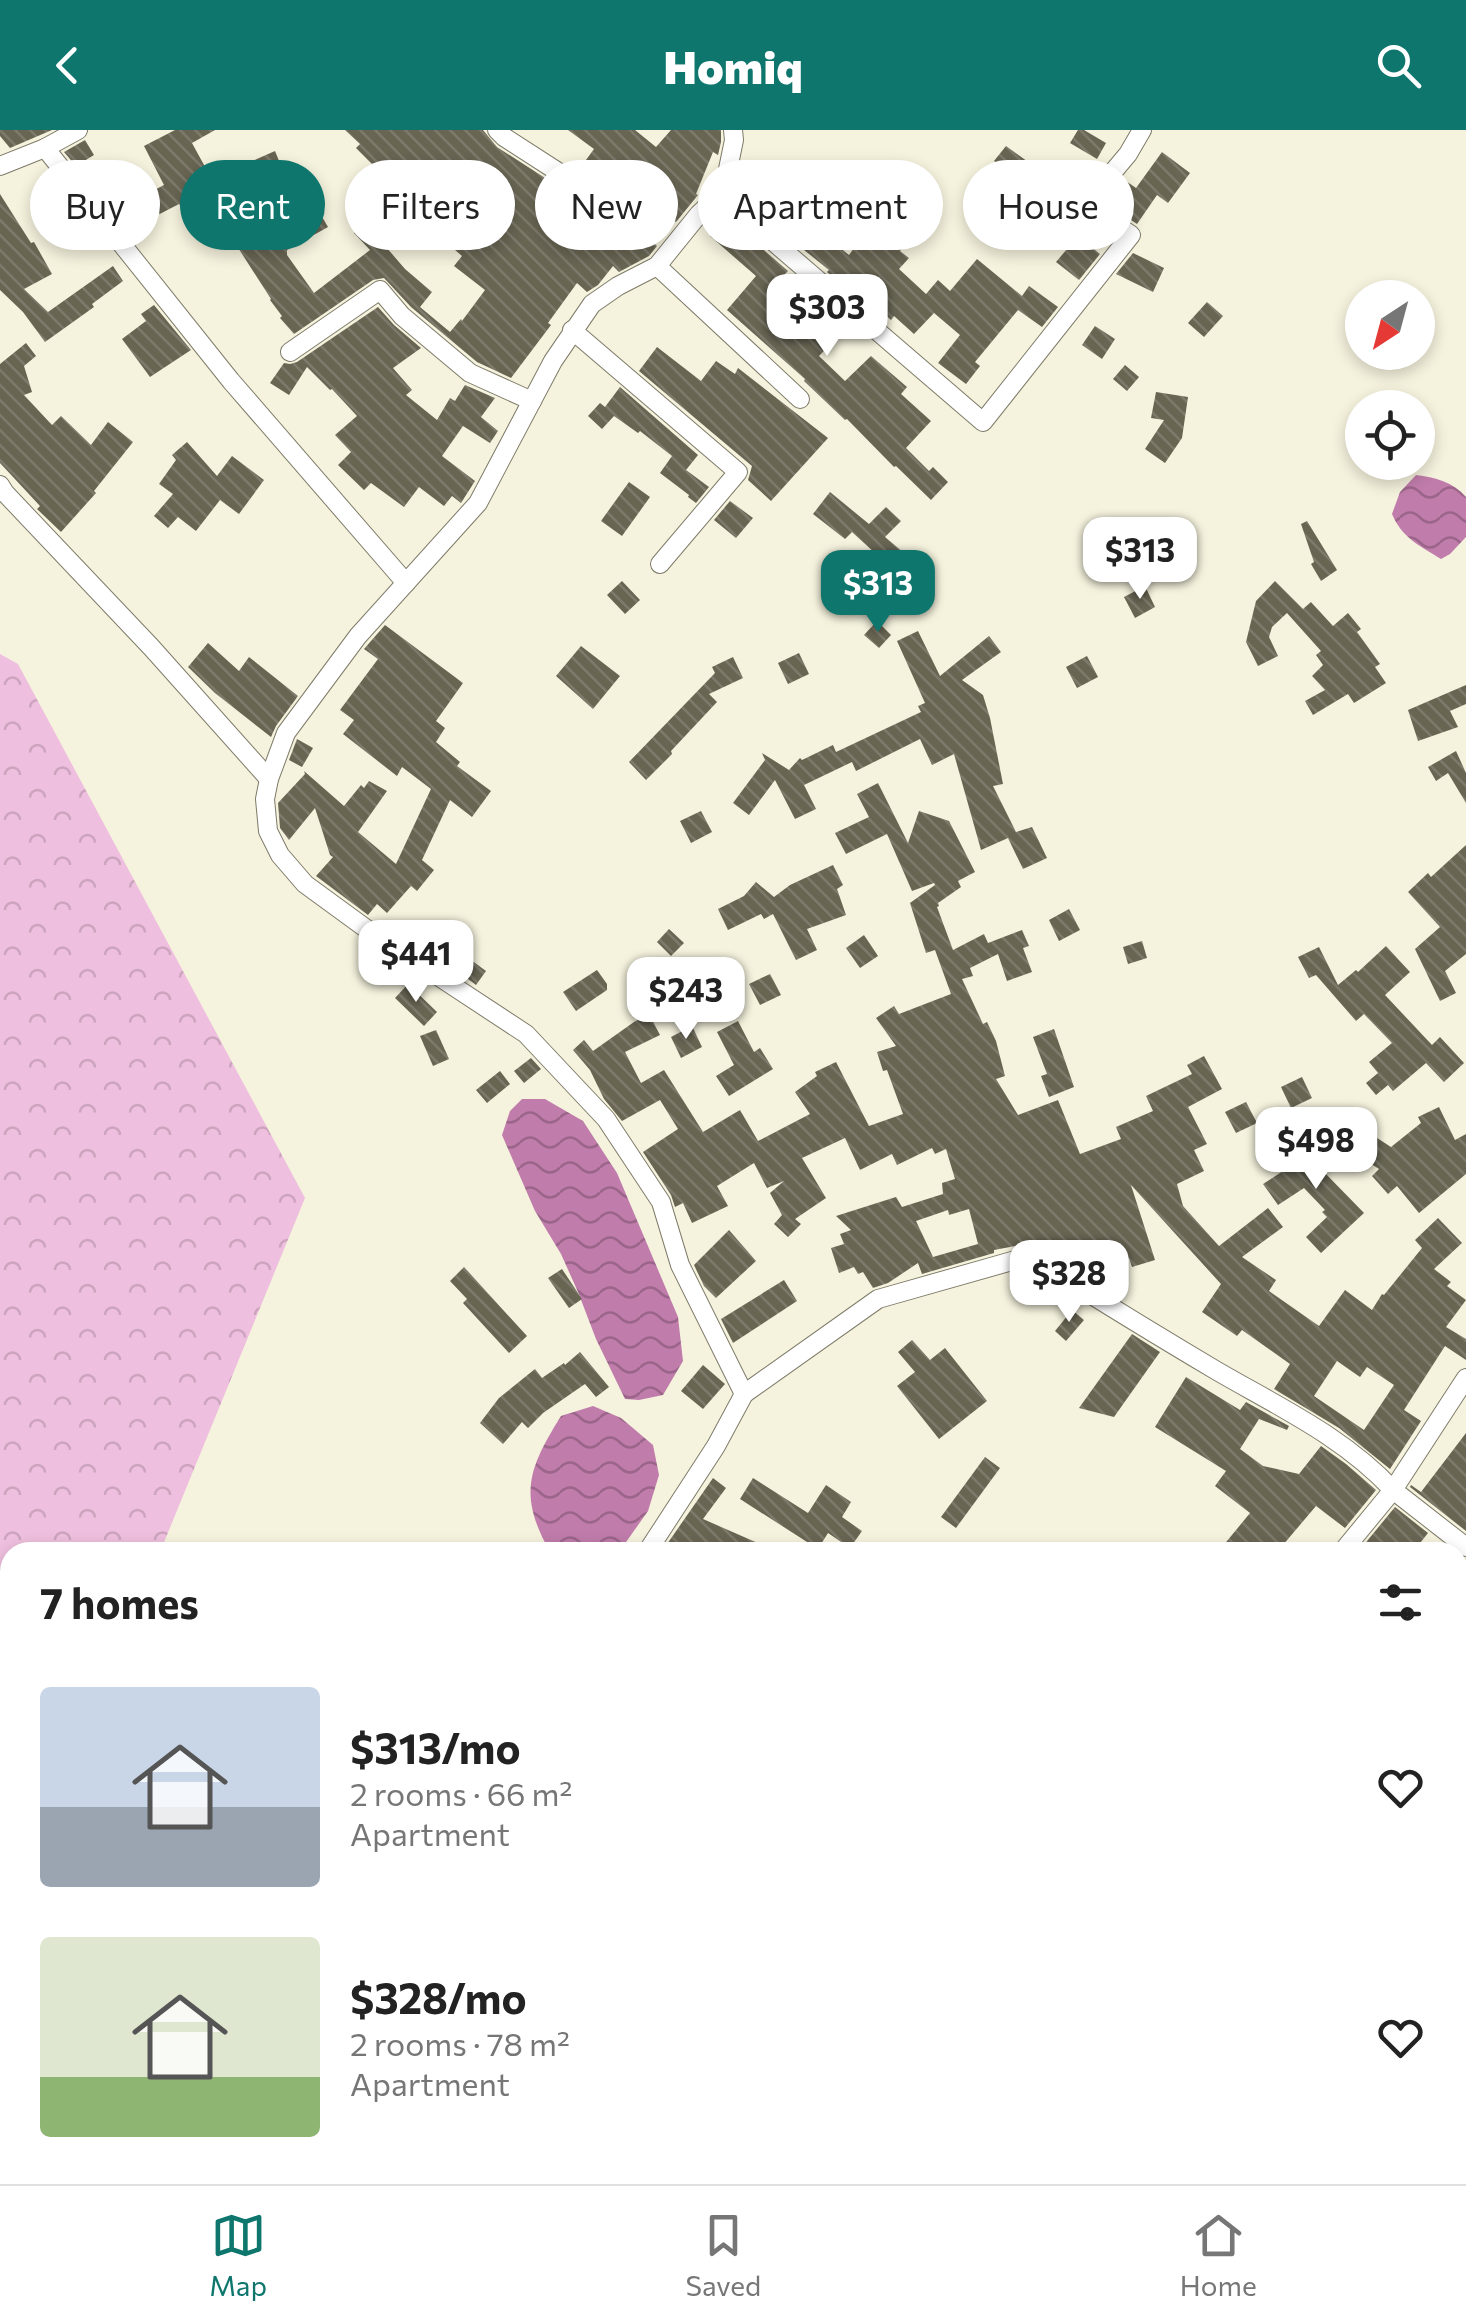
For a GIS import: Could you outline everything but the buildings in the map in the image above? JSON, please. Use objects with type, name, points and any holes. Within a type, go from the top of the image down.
[{"type":"street","points":[[0,166],[78,130]]},
{"type":"street","points":[[497,130],[539,160]]},
{"type":"street","points":[[730,160],[732,130]]},
{"type":"street","points":[[782,250],[983,422],[1131,235],[1086,204],[1128,154],[1142,130]]},
{"type":"street","points":[[44,148],[231,381],[406,582]]},
{"type":"street","points":[[698,215],[657,266],[592,304],[572,330],[478,503],[358,636],[286,734],[265,799],[268,831],[280,854],[305,884],[526,1034],[606,1119],[660,1202],[680,1265],[744,1394]]},
{"type":"street","points":[[657,266],[800,399]]},
{"type":"street","points":[[290,352],[380,290],[402,316],[470,373],[532,400]]},
{"type":"street","points":[[572,330],[738,472],[660,564]]},
{"type":"street","points":[[0,485],[269,779]]},
{"type":"street","points":[[653,1542],[716,1446],[744,1394],[878,1299],[1019,1259],[1041,1263],[1177,1348],[1347,1446],[1459,1542]]},
{"type":"street","points":[[1350,1542],[1394,1490],[1466,1378]]},
{"type":"green space","points":[[0,654],[18,664],[305,1198],[164,1542],[0,1542]]},
{"type":"water","points":[[1435,479],[1455,488],[1466,497],[1466,537],[1441,559],[1418,545],[1392,514],[1400,492],[1411,480]]},
{"type":"water","points":[[522,1099],[545,1099],[583,1121],[617,1173],[678,1317],[683,1361],[663,1395],[625,1399],[561,1254],[535,1211],[502,1135],[510,1111]]},
{"type":"water","points":[[593,1406],[621,1418],[653,1445],[659,1475],[648,1511],[626,1542],[545,1542],[534,1514],[531,1482],[541,1452],[561,1416]]}]
